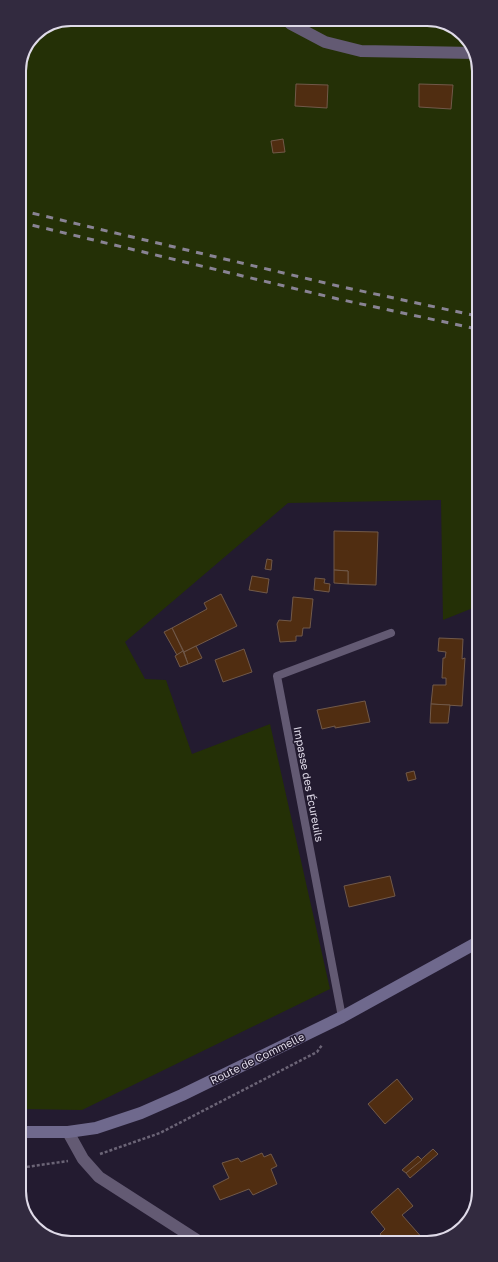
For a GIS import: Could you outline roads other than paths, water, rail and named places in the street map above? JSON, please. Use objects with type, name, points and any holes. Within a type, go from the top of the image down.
[{"type":"street","points":[[294,26],[325,42],[361,51],[468,53]]},
{"type":"street","name":"Route de Commelle","points":[[26,1132],[68,1132],[96,1128],[140,1113],[182,1095],[342,1017],[472,945]]},
{"type":"street","points":[[68,1132],[83,1159],[99,1176],[191,1236]]},
{"type":"lane","name":"Impasse des Écureuils","points":[[342,1017],[277,676],[391,633]]},
{"type":"railway","points":[[26,212],[338,286],[472,315]]},
{"type":"railway","points":[[26,224],[338,299],[472,328]]}]
